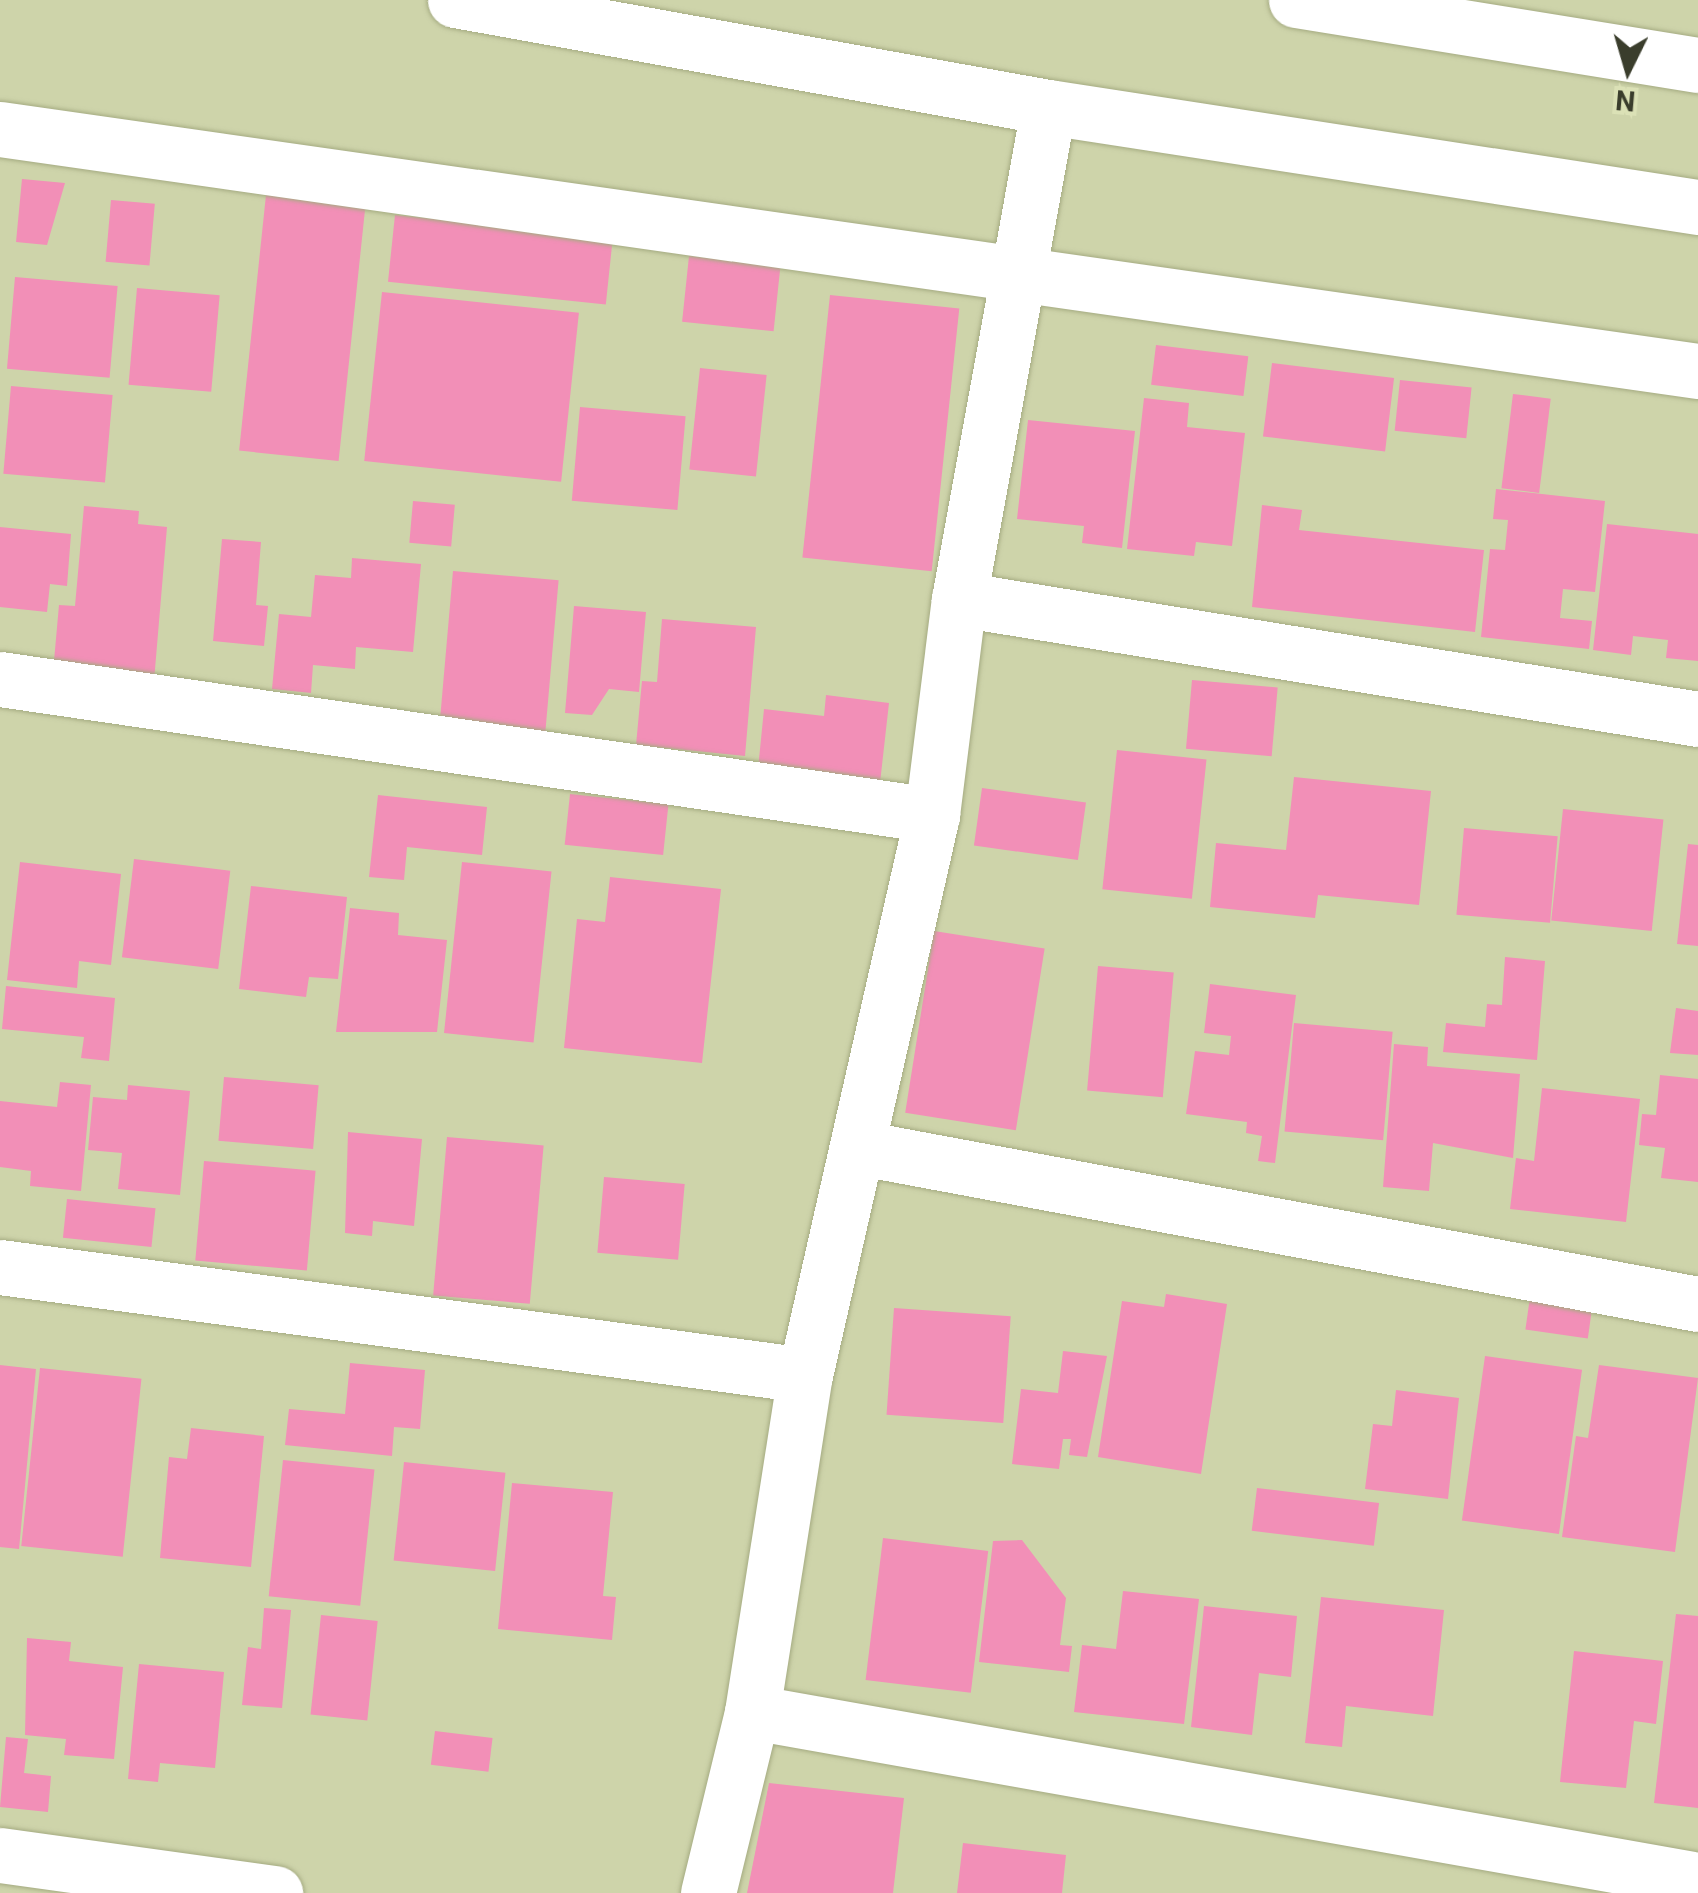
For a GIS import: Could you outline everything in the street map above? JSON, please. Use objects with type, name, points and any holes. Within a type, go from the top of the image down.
[{"type":"main road","points":[[456,0],[1048,107],[1698,207]]},
{"type":"main road","points":[[1296,0],[1698,66]]},
{"type":"main road","points":[[708,1893],[752,1712],[805,1376],[861,1148],[932,815],[959,599],[1048,107]]},
{"type":"main road","points":[[0,129],[1019,269],[1698,371]]},
{"type":"main road","points":[[959,599],[1698,719]]},
{"type":"main road","points":[[0,679],[932,815]]},
{"type":"main road","points":[[861,1148],[1698,1304]]},
{"type":"main road","points":[[0,1267],[805,1376]]},
{"type":"main road","points":[[752,1712],[1698,1880]]},
{"type":"main road","points":[[0,1856],[275,1893]]},
{"type":"building","points":[[22,179],[65,183],[47,245],[16,242]]},
{"type":"building","points":[[266,195],[365,205],[339,461],[239,451]]},
{"type":"building","points":[[111,200],[155,204],[149,266],[106,262]]},
{"type":"building","points":[[395,215],[613,238],[606,305],[388,282]]},
{"type":"building","points":[[689,256],[780,266],[774,331],[682,322]]},
{"type":"building","points":[[15,277],[118,286],[110,378],[7,369]]},
{"type":"building","points":[[137,288],[220,295],[211,392],[129,385]]},
{"type":"building","points":[[382,292],[579,313],[561,482],[364,461]]},
{"type":"building","points":[[830,295],[959,309],[932,571],[802,558]]},
{"type":"building","points":[[1156,345],[1248,356],[1243,396],[1151,385]]},
{"type":"building","points":[[1272,363],[1394,378],[1385,451],[1263,436]]},
{"type":"building","points":[[700,368],[767,375],[756,476],[689,469]]},
{"type":"building","points":[[1400,380],[1472,388],[1466,438],[1395,431]]},
{"type":"building","points":[[11,386],[113,395],[105,483],[3,474]]},
{"type":"building","points":[[1513,394],[1551,399],[1539,493],[1501,488]]},
{"type":"building","points":[[1144,398],[1189,403],[1187,427],[1245,433],[1232,546],[1196,542],[1194,556],[1127,549]]},
{"type":"building","points":[[580,407],[686,416],[677,510],[572,501]]},
{"type":"building","points":[[1028,420],[1135,431],[1122,548],[1082,543],[1084,526],[1017,519]]},
{"type":"building","points":[[1496,489],[1605,501],[1595,592],[1563,589],[1560,618],[1592,621],[1589,649],[1481,637],[1490,549],[1505,550],[1508,520],[1493,519]]},
{"type":"building","points":[[413,501],[455,505],[451,547],[409,543]]},
{"type":"building","points":[[1262,505],[1302,510],[1299,530],[1484,550],[1475,632],[1252,607]]},
{"type":"building","points":[[84,506],[139,511],[138,524],[167,527],[154,681],[53,672],[59,605],[75,606]]},
{"type":"building","points":[[1607,524],[1698,534],[1698,661],[1666,658],[1668,640],[1633,636],[1631,655],[1593,650]]},
{"type":"building","points":[[0,527],[71,534],[67,586],[50,584],[47,612],[0,607]]},
{"type":"building","points":[[222,539],[261,542],[256,605],[268,606],[264,646],[213,641]]},
{"type":"building","points":[[352,558],[421,564],[413,652],[356,647],[355,669],[313,665],[311,693],[272,689],[279,614],[311,617],[315,575],[351,578]]},
{"type":"building","points":[[453,571],[559,580],[545,737],[439,727]]},
{"type":"building","points":[[574,606],[646,612],[639,692],[609,689],[592,715],[565,713]]},
{"type":"building","points":[[662,619],[756,627],[745,756],[636,745],[642,681],[657,682]]},
{"type":"building","points":[[1192,680],[1278,687],[1272,756],[1186,749]]},
{"type":"building","points":[[826,695],[889,703],[880,783],[758,769],[764,709],[824,716]]},
{"type":"building","points":[[1117,750],[1207,759],[1192,899],[1102,889]]},
{"type":"building","points":[[1294,777],[1431,791],[1419,905],[1318,895],[1315,918],[1210,907],[1216,843],[1286,850]]},
{"type":"building","points":[[982,788],[1086,803],[1078,860],[974,845]]},
{"type":"building","points":[[570,794],[668,804],[663,855],[565,845]]},
{"type":"building","points":[[378,795],[487,807],[482,855],[407,847],[404,880],[369,877]]},
{"type":"building","points":[[1563,809],[1663,820],[1652,931],[1551,920]]},
{"type":"building","points":[[1464,828],[1558,836],[1550,923],[1456,915]]},
{"type":"building","points":[[1688,844],[1698,845],[1698,946],[1677,944]]},
{"type":"building","points":[[134,859],[230,871],[218,969],[122,957]]},
{"type":"building","points":[[20,862],[121,874],[111,965],[79,961],[77,988],[7,980]]},
{"type":"building","points":[[462,862],[552,871],[534,1042],[444,1033]]},
{"type":"building","points":[[610,877],[721,889],[702,1063],[564,1048],[577,919],[605,922]]},
{"type":"building","points":[[251,886],[347,897],[338,979],[309,977],[306,997],[239,989]]},
{"type":"building","points":[[350,908],[399,913],[398,935],[447,940],[437,1032],[336,1032]]},
{"type":"building","points":[[934,931],[1045,949],[1016,1130],[905,1113]]},
{"type":"building","points":[[1505,957],[1545,961],[1537,1060],[1443,1052],[1446,1023],[1485,1027],[1487,1004],[1502,1005]]},
{"type":"building","points":[[1098,966],[1174,973],[1163,1097],[1087,1091]]},
{"type":"building","points":[[1210,984],[1296,995],[1275,1163],[1258,1161],[1262,1136],[1246,1133],[1247,1122],[1186,1114],[1195,1051],[1229,1055],[1231,1036],[1204,1033]]},
{"type":"building","points":[[6,986],[115,998],[109,1061],[81,1058],[84,1037],[2,1029]]},
{"type":"building","points":[[1676,1008],[1698,1011],[1698,1055],[1670,1053]]},
{"type":"building","points":[[1294,1023],[1393,1032],[1383,1140],[1285,1132]]},
{"type":"building","points":[[1394,1044],[1428,1047],[1427,1066],[1520,1074],[1513,1158],[1433,1143],[1429,1191],[1383,1187]]},
{"type":"building","points":[[1660,1075],[1698,1079],[1698,1182],[1661,1178],[1665,1148],[1639,1145],[1642,1114],[1656,1115]]},
{"type":"building","points":[[224,1077],[319,1085],[313,1149],[218,1141]]},
{"type":"building","points":[[60,1082],[91,1085],[81,1191],[30,1186],[31,1171],[0,1167],[0,1101],[57,1107]]},
{"type":"building","points":[[128,1085],[190,1091],[180,1195],[118,1189],[122,1153],[88,1150],[93,1097],[127,1100]]},
{"type":"building","points":[[1542,1088],[1640,1099],[1626,1222],[1510,1209],[1516,1158],[1534,1161]]},
{"type":"building","points":[[348,1132],[422,1139],[414,1226],[373,1221],[372,1236],[345,1233]]},
{"type":"building","points":[[447,1137],[544,1145],[530,1304],[433,1295]]},
{"type":"building","points":[[204,1161],[316,1171],[307,1270],[195,1261]]},
{"type":"building","points":[[604,1177],[685,1184],[678,1260],[597,1253]]},
{"type":"building","points":[[67,1199],[156,1208],[151,1247],[63,1238]]},
{"type":"building","points":[[1531,1290],[1593,1299],[1588,1338],[1525,1330]]},
{"type":"building","points":[[1166,1294],[1227,1304],[1201,1474],[1098,1457],[1122,1301],[1164,1307]]},
{"type":"building","points":[[894,1308],[1011,1316],[1003,1423],[887,1415]]},
{"type":"building","points":[[1063,1351],[1107,1356],[1087,1457],[1069,1455],[1071,1439],[1063,1439],[1059,1469],[1012,1464],[1021,1389],[1058,1393]]},
{"type":"building","points":[[1485,1356],[1582,1370],[1559,1534],[1462,1520]]},
{"type":"building","points":[[350,1363],[425,1370],[420,1429],[394,1427],[392,1456],[285,1445],[289,1409],[345,1414]]},
{"type":"building","points":[[0,1365],[36,1369],[19,1549],[0,1547]]},
{"type":"building","points":[[1599,1365],[1698,1378],[1675,1552],[1562,1537],[1576,1436],[1588,1438]]},
{"type":"building","points":[[40,1368],[141,1379],[123,1557],[21,1546]]},
{"type":"building","points":[[1396,1390],[1459,1398],[1448,1499],[1365,1489],[1373,1424],[1392,1426]]},
{"type":"building","points":[[191,1428],[264,1436],[251,1567],[160,1558],[169,1457],[187,1459]]},
{"type":"building","points":[[283,1460],[374,1470],[360,1606],[269,1596]]},
{"type":"building","points":[[404,1462],[505,1473],[495,1571],[394,1560]]},
{"type":"building","points":[[512,1483],[613,1492],[603,1596],[616,1597],[612,1640],[498,1629]]},
{"type":"building","points":[[1257,1488],[1379,1503],[1374,1546],[1252,1531]]},
{"type":"building","points":[[883,1538],[988,1551],[971,1693],[866,1680]]},
{"type":"building","points":[[1022,1540],[1066,1598],[1060,1645],[1072,1646],[1069,1672],[979,1662],[993,1541]]},
{"type":"building","points":[[1123,1591],[1199,1599],[1184,1724],[1074,1712],[1082,1645],[1116,1649]]},
{"type":"building","points":[[1321,1597],[1444,1610],[1433,1716],[1346,1706],[1342,1747],[1305,1743]]},
{"type":"building","points":[[1204,1606],[1297,1616],[1291,1677],[1259,1673],[1252,1735],[1191,1727]]},
{"type":"building","points":[[264,1608],[291,1610],[282,1708],[242,1705],[248,1647],[261,1649]]},
{"type":"building","points":[[1676,1614],[1698,1616],[1698,1808],[1654,1803]]},
{"type":"building","points":[[321,1615],[378,1621],[367,1720],[311,1714]]},
{"type":"building","points":[[27,1638],[71,1642],[69,1661],[123,1667],[114,1759],[64,1755],[66,1739],[25,1735]]},
{"type":"building","points":[[1574,1651],[1663,1661],[1656,1724],[1634,1721],[1626,1788],[1560,1782]]},
{"type":"building","points":[[139,1664],[224,1672],[215,1768],[160,1763],[158,1782],[128,1779]]},
{"type":"building","points":[[435,1731],[493,1738],[488,1772],[431,1765]]},
{"type":"building","points":[[6,1737],[28,1739],[24,1773],[51,1776],[48,1812],[0,1807]]},
{"type":"building","points":[[769,1783],[904,1798],[893,1893],[747,1893]]},
{"type":"building","points":[[963,1843],[1066,1855],[1062,1893],[957,1893]]}]
